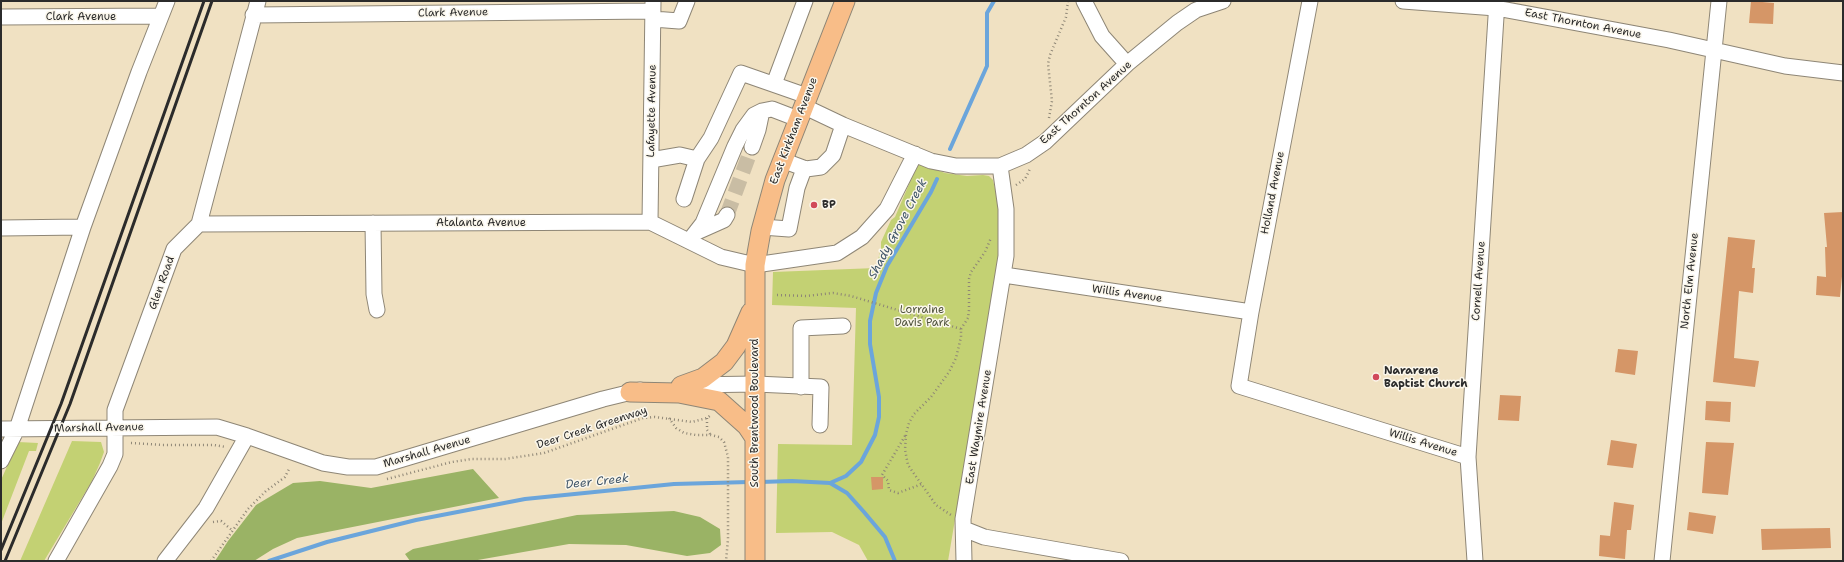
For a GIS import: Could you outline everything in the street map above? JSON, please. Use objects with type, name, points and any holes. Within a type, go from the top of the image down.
[{"type":"main road","name":"East Kirkham Avenue","points":[[755,265],[762,227],[775,180],[845,1]]},
{"type":"main road","name":"South Brentwood Boulevard","points":[[755,265],[755,561]]},
{"type":"main road","points":[[681,386],[703,378],[724,362],[736,346],[754,307]]},
{"type":"main road","points":[[630,392],[679,393],[718,401],[747,426],[755,438]]},
{"type":"street","points":[[1,461],[17,429],[83,227],[139,72],[167,1]]},
{"type":"street","name":"Clark Avenue","points":[[256,8],[653,10],[679,21],[687,1]]},
{"type":"street","points":[[774,84],[806,1]]},
{"type":"street","points":[[1084,1],[1102,36],[1128,64]]},
{"type":"street","name":"East Thornton Avenue","points":[[803,107],[932,161],[956,166],[1000,166],[1026,155],[1044,142],[1128,64],[1177,23],[1196,10],[1223,1]]},
{"type":"street","name":"Holland Avenue","points":[[1239,386],[1251,312],[1310,1]]},
{"type":"street","name":"East Thornton Avenue","points":[[1403,1],[1496,4],[1785,66],[1843,73]]},
{"type":"street","name":"North Elm Avenue","points":[[1662,561],[1718,1]]},
{"type":"street","name":"Cornell Avenue","points":[[1474,561],[1468,457],[1496,4]]},
{"type":"street","points":[[199,224],[256,8]]},
{"type":"street","name":"Lafayette Avenue","points":[[650,222],[653,10]]},
{"type":"street","name":"Clark Avenue","points":[[1,17],[161,16]]},
{"type":"street","points":[[684,199],[697,158],[711,138],[741,73],[774,84],[803,107]]},
{"type":"street","points":[[693,236],[703,223],[743,130],[754,115],[762,111],[772,109],[803,107]]},
{"type":"street","points":[[752,147],[758,130],[762,111]]},
{"type":"street","points":[[782,160],[804,169],[821,168],[833,155],[843,125]]},
{"type":"street","points":[[755,265],[837,253],[862,238],[887,209],[915,154]]},
{"type":"street","points":[[651,160],[680,155],[697,158]]},
{"type":"street","name":"East Waymire Avenue","points":[[964,561],[964,524],[1004,275],[1007,232],[1000,166]]},
{"type":"street","points":[[762,227],[789,229],[797,188],[804,169]]},
{"type":"street","points":[[693,236],[724,220],[727,215]]},
{"type":"street","name":"Atalanta Avenue","points":[[199,224],[650,222],[693,236],[721,257],[755,265]]},
{"type":"street","name":"Glen Road","points":[[56,561],[110,466],[115,454],[115,410],[174,249],[199,224]]},
{"type":"street","points":[[373,224],[374,294],[377,310]]},
{"type":"street","points":[[1,228],[83,227]]},
{"type":"street","name":"Willis Avenue","points":[[1004,275],[1251,312]]},
{"type":"street","points":[[801,387],[801,328],[843,326]]},
{"type":"street","name":"Marshall Avenue","points":[[1,429],[217,427],[323,463],[348,467],[376,467],[630,392],[681,386],[756,384],[821,387],[820,425]]},
{"type":"street","name":"Willis Avenue","points":[[1239,386],[1468,457]]},
{"type":"street","points":[[165,561],[206,508],[247,436]]},
{"type":"street","points":[[964,524],[984,537],[1121,561]]},
{"type":"path","points":[[1048,120],[1052,102],[1048,64],[1050,55],[1066,17],[1068,1]]},
{"type":"path","points":[[1013,186],[1025,179],[1030,169],[1030,164]]},
{"type":"path","points":[[922,484],[898,493],[889,490],[888,481],[882,474],[906,434],[914,414],[931,397],[949,372],[961,337],[961,329],[968,318],[969,279],[971,272],[986,252],[992,236]]},
{"type":"path","points":[[777,295],[806,296],[833,293],[851,296],[961,329]]},
{"type":"path","points":[[710,435],[707,430],[707,418],[716,410]]},
{"type":"path","name":"Deer Creek Greenway","points":[[384,480],[452,462],[472,459],[505,459],[544,453],[639,420],[654,417],[692,422],[707,418]]},
{"type":"path","points":[[669,418],[676,428],[684,433],[719,437],[724,442],[728,457],[728,539],[726,561]]},
{"type":"path","points":[[906,434],[905,450],[908,465],[936,505],[964,524]]},
{"type":"path","points":[[146,445],[214,445]]},
{"type":"path","points":[[283,465],[296,469]]},
{"type":"path","points":[[211,561],[248,510],[266,492],[285,477],[290,467]]},
{"type":"path","points":[[212,522],[221,521],[233,531]]},
{"type":"green space","name":"Lorraine Davis Park","points":[[918,163],[945,173],[967,176],[983,175],[989,176],[993,180],[998,202],[1000,229],[998,264],[948,561],[868,561],[859,545],[832,532],[776,533],[778,444],[852,445],[856,308],[772,305],[773,272],[876,268],[881,242],[891,220],[895,217]]},
{"type":"green space","points":[[72,441],[101,442],[104,452],[100,463],[92,481],[44,561],[20,561]]},
{"type":"green space","points":[[18,442],[38,443],[36,451],[29,451],[1,524],[1,480]]},
{"type":"green space","points":[[473,469],[499,498],[297,538],[273,549],[254,561],[215,561],[228,541],[256,505],[293,483],[320,481],[371,488]]},
{"type":"green space","points":[[674,511],[700,517],[720,529],[721,545],[710,553],[687,556],[626,545],[569,544],[472,561],[410,561],[405,554],[413,549],[577,515]]},
{"type":"building","points":[[1751,1],[1774,3],[1773,24],[1749,23]]},
{"type":"building","points":[[1843,212],[1843,266],[1840,297],[1816,295],[1817,276],[1826,277],[1825,247],[1827,247],[1824,213]]},
{"type":"building","points":[[1728,237],[1755,240],[1752,268],[1755,268],[1753,293],[1739,291],[1734,358],[1759,361],[1755,387],[1713,382]]},
{"type":"building","points":[[1618,349],[1638,351],[1635,375],[1615,372]]},
{"type":"building","points":[[1500,395],[1521,396],[1519,421],[1498,420]]},
{"type":"building","points":[[1706,401],[1731,402],[1730,422],[1705,420]]},
{"type":"building","points":[[1611,440],[1637,444],[1633,468],[1607,465]]},
{"type":"building","points":[[1706,442],[1734,443],[1728,495],[1702,493]]},
{"type":"building","points":[[871,477],[883,477],[883,489],[872,490]]},
{"type":"building","points":[[1614,502],[1634,505],[1631,530],[1627,530],[1625,559],[1599,556],[1600,535],[1610,536]]},
{"type":"building","points":[[1689,512],[1716,516],[1713,534],[1687,530]]},
{"type":"building","points":[[1830,528],[1831,548],[1762,550],[1761,529]]},
{"type":"waterway","name":"Shady Grove Creek","points":[[950,149],[987,66],[987,13],[994,1]]},
{"type":"waterway","name":"Shady Grove Creek","points":[[830,483],[846,476],[861,462],[875,435],[879,417],[879,397],[870,344],[870,321],[876,293],[887,266],[931,192],[937,179]]},
{"type":"waterway","name":"Deer Creek","points":[[760,482],[792,481],[830,483],[847,493],[885,537],[895,561]]},
{"type":"waterway","name":"Deer Creek","points":[[269,561],[327,542],[416,520],[525,499],[674,484],[749,482]]},
{"type":"tunnel","points":[[727,215],[752,147]]},
{"type":"railway","points":[[1,550],[61,404],[204,1]]},
{"type":"railway","points":[[5,561],[70,404],[212,1]]},
{"type":"place","name":"BP","points":[[814,205]]},
{"type":"place","name":"Nararene Baptist Church","points":[[1376,377]]}]
